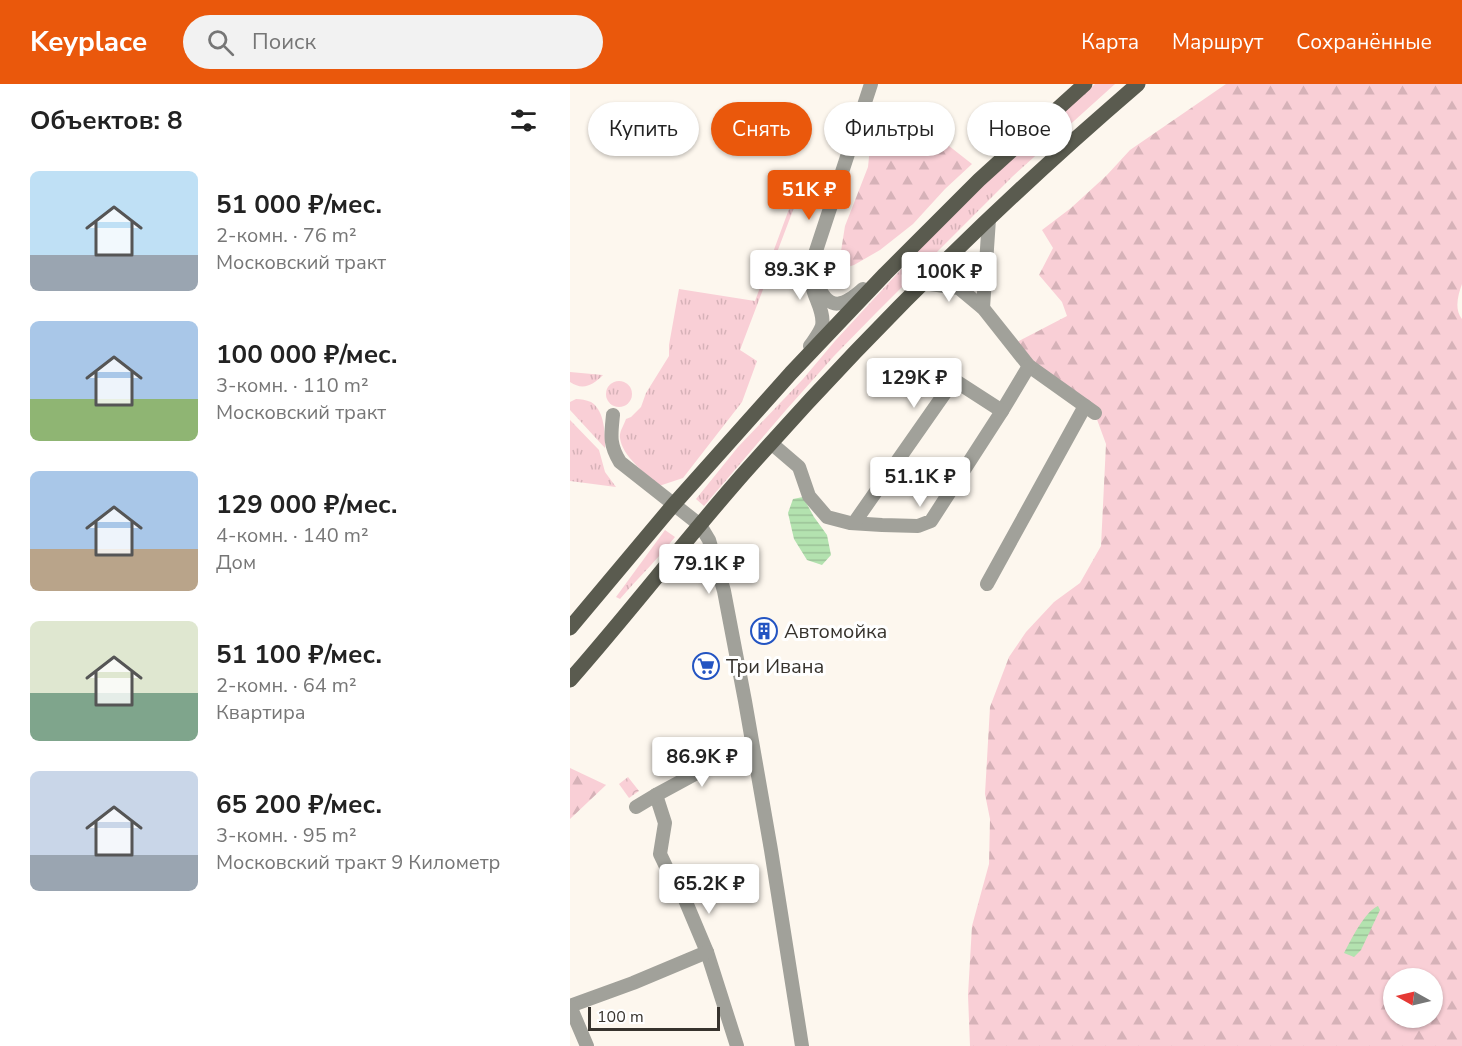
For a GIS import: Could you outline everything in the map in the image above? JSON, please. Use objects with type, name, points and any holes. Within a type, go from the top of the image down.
[{"type":"main road","points":[[570,628],[674,504],[796,367],[979,180],[1085,84]]},
{"type":"main road","points":[[570,680],[700,525],[815,394],[989,219],[1138,84]]},
{"type":"street","points":[[796,367],[822,326],[811,277],[814,257],[871,84]]},
{"type":"street","points":[[983,308],[989,219]]},
{"type":"street","points":[[818,242],[817,281],[823,294],[831,302],[846,303],[876,278],[885,274]]},
{"type":"street","points":[[923,283],[959,288],[983,308],[1029,366],[1090,410],[987,584]]},
{"type":"street","points":[[771,443],[799,467],[809,496],[827,517],[854,523],[918,526],[931,521],[1029,366]]},
{"type":"street","points":[[854,523],[954,380],[1002,411]]},
{"type":"street","points":[[613,415],[610,438],[613,451],[620,462],[700,525],[709,540],[724,591],[746,701],[802,1046]]},
{"type":"street","points":[[636,807],[752,743]]},
{"type":"street","points":[[656,795],[665,824],[660,854],[683,895],[707,952],[737,1046]]},
{"type":"street","points":[[587,1046],[570,1006],[707,952]]},
{"type":"green space","points":[[1095,84],[1115,84],[1072,123],[1072,104]]},
{"type":"green space","points":[[1226,84],[1462,84],[1462,284],[1457,306],[1462,319],[1462,1046],[970,1046],[968,995],[972,926],[989,864],[990,819],[985,794],[990,707],[1009,657],[1026,632],[1054,602],[1080,583],[1101,546],[1106,444],[1095,414],[1013,344],[1067,316],[1062,302],[1039,275],[1053,248],[1042,230],[1071,208],[1130,150]]},
{"type":"green space","points":[[955,151],[972,164],[913,224],[880,250],[854,265],[838,270],[845,226],[868,167],[869,156],[955,156]]},
{"type":"green space","points":[[1013,156],[1035,156],[834,356],[704,506],[696,499],[738,447],[803,379],[835,341],[930,238]]},
{"type":"green space","points":[[792,201],[795,205],[740,350],[757,361],[742,402],[683,478],[659,486],[630,458],[622,445],[620,436],[626,419],[641,407],[646,393],[669,356],[679,289],[755,301]]},
{"type":"green space","points":[[570,372],[603,375],[592,384],[579,386],[570,382]]},
{"type":"green space","points":[[619,381],[628,385],[632,394],[628,403],[619,407],[610,403],[606,394],[610,385]]},
{"type":"green space","points":[[576,399],[591,402],[599,411],[603,423],[605,448],[570,410],[570,402]]},
{"type":"green space","points":[[570,420],[599,450],[605,472],[616,487],[570,481]]},
{"type":"green space","points":[[665,530],[675,537],[620,599],[616,597]]},
{"type":"green space","points":[[570,768],[606,785],[570,819]]},
{"type":"green space","points":[[628,777],[639,791],[629,798],[619,784]]},
{"type":"shaded area","points":[[803,497],[827,535],[831,555],[822,565],[807,560],[794,539],[788,513],[793,499]]},
{"type":"shaded area","points":[[1378,906],[1380,910],[1361,950],[1354,957],[1344,953],[1363,920]]},
{"type":"place","name":"Автомойка","points":[[764,631]]},
{"type":"place","name":"Три Ивана","points":[[706,666]]}]
